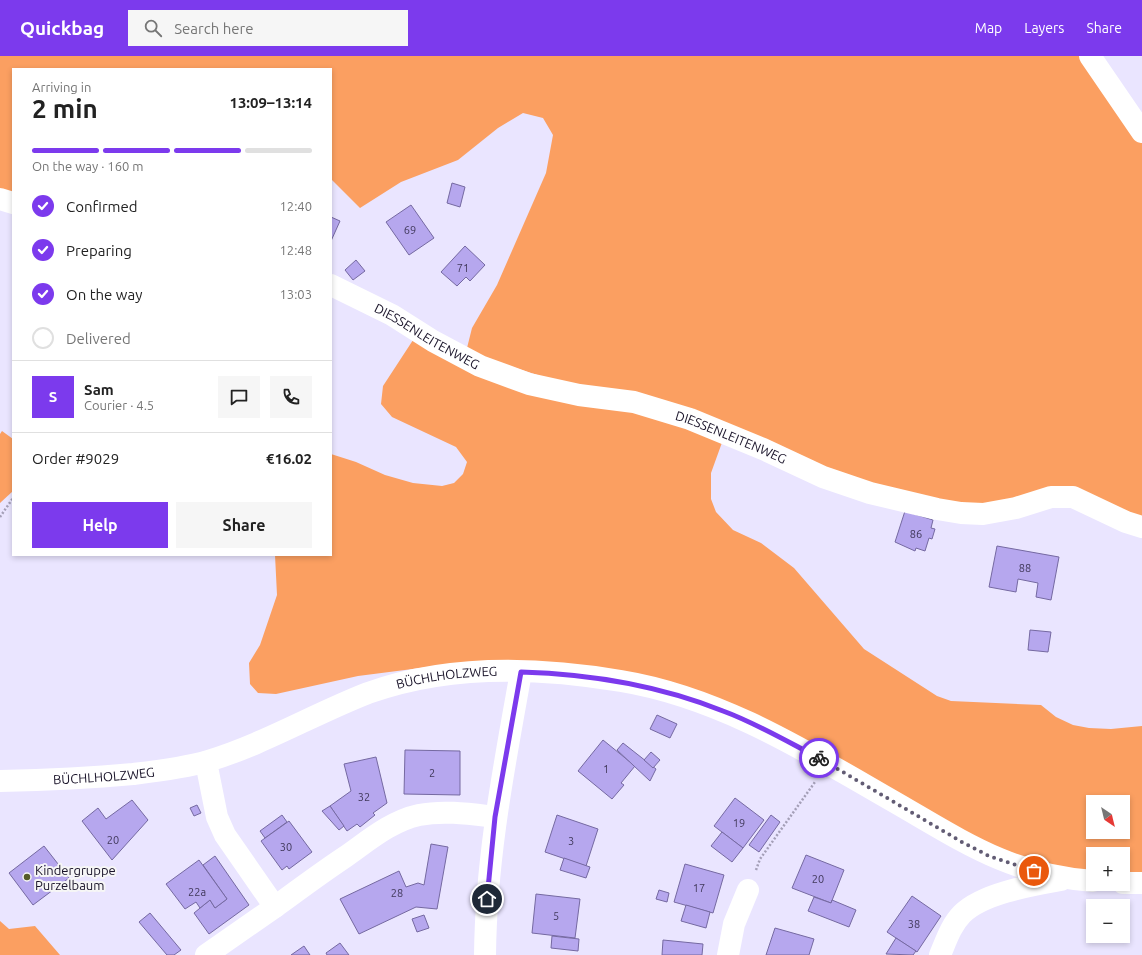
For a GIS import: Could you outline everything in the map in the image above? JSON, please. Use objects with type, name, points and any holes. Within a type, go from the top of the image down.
[{"type":"street","points":[[1090,56],[1142,132]]},
{"type":"street","points":[[0,200],[12,203]]},
{"type":"street","name":"DIESSENLEITENWEG","points":[[332,285],[392,315],[433,342],[480,366],[529,384],[579,395],[634,402],[690,419],[763,449],[823,477],[870,493],[943,510],[983,514],[1016,508],[1051,497],[1073,497],[1126,522],[1142,527]]},
{"type":"street","points":[[485,955],[487,886],[495,817],[521,672]]},
{"type":"street","name":"BÜCHLHOLZWEG","points":[[0,781],[50,780],[161,771],[206,762],[285,731],[368,693],[400,683],[470,673],[555,673],[622,681],[687,698],[725,711],[828,763],[962,842],[989,856],[1009,864],[1066,879],[1086,880]]},
{"type":"street","points":[[206,762],[217,817],[224,835],[275,906]]},
{"type":"street","points":[[206,955],[380,832],[400,821],[418,815],[437,813],[463,813],[495,817]]},
{"type":"street","name":"BÜCHLHOLZWEG","points":[[940,955],[953,926],[962,914],[973,906],[1004,894],[1066,879]]},
{"type":"street","points":[[1130,883],[1142,883]]},
{"type":"street","points":[[728,955],[734,924],[748,890]]},
{"type":"path","points":[[0,517],[12,499]]},
{"type":"path","points":[[760,859],[828,763]]},
{"type":"shaded area","points":[[0,56],[1083,56],[1142,143],[1142,522],[1109,508],[988,507],[930,502],[466,352],[472,328],[497,285],[546,173],[553,135],[543,118],[523,113],[498,128],[458,160],[401,182],[360,208],[332,180],[332,68],[12,68],[12,197],[0,194]]},
{"type":"shaded area","points":[[415,337],[618,406],[724,437],[711,473],[711,499],[716,512],[733,530],[761,543],[794,568],[864,649],[937,696],[951,701],[1041,705],[1056,717],[1073,725],[1089,728],[1111,729],[1142,726],[1142,875],[1130,875],[1130,847],[1086,847],[1086,873],[1023,862],[699,692],[436,666],[358,676],[276,694],[258,693],[250,684],[249,663],[260,645],[277,595],[275,556],[332,556],[332,454],[356,462],[385,475],[413,483],[442,486],[454,483],[463,474],[467,462],[456,447],[392,417],[381,404],[383,386]]},
{"type":"shaded area","points":[[2,431],[12,438],[12,492],[0,503],[0,434]]},
{"type":"shaded area","points":[[0,921],[9,929],[35,926],[60,955],[0,955]]},
{"type":"building","points":[[452,183],[465,187],[460,207],[447,203]]},
{"type":"building","points":[[411,205],[434,238],[409,255],[386,222]]},
{"type":"building","points":[[332,217],[340,221],[332,239]]},
{"type":"building","points":[[465,246],[485,265],[470,281],[466,277],[457,286],[441,272]]},
{"type":"building","points":[[356,260],[365,271],[353,280],[345,270]]},
{"type":"building","points":[[905,511],[933,520],[931,528],[935,529],[932,539],[929,538],[925,551],[916,548],[915,551],[895,542]]},
{"type":"building","points":[[997,546],[1059,557],[1051,600],[1036,597],[1038,583],[1018,579],[1016,592],[989,587]]},
{"type":"building","points":[[1030,630],[1051,632],[1048,652],[1028,650]]},
{"type":"building","points":[[657,715],[677,724],[670,738],[650,729]]},
{"type":"building","points":[[603,740],[635,766],[621,783],[624,785],[612,799],[578,771]]},
{"type":"building","points":[[623,743],[656,769],[650,781],[617,750]]},
{"type":"building","points":[[405,750],[460,751],[460,795],[404,794]]},
{"type":"building","points":[[651,752],[660,760],[653,768],[644,760]]},
{"type":"building","points":[[376,757],[387,803],[373,813],[375,815],[360,827],[357,824],[347,831],[330,806],[351,791],[344,764]]},
{"type":"building","points":[[735,798],[764,820],[743,848],[714,826]]},
{"type":"building","points":[[132,800],[148,820],[112,860],[82,821],[98,808],[106,819]]},
{"type":"building","points":[[197,805],[201,813],[194,816],[190,808]]},
{"type":"building","points":[[330,806],[344,826],[339,830],[322,811]]},
{"type":"building","points":[[282,815],[287,822],[265,838],[260,831]]},
{"type":"building","points":[[557,815],[598,829],[586,866],[545,852]]},
{"type":"building","points":[[771,815],[780,822],[759,852],[749,845]]},
{"type":"building","points":[[289,821],[312,852],[289,869],[287,866],[282,870],[261,841]]},
{"type":"building","points":[[722,832],[743,848],[732,862],[711,846]]},
{"type":"building","points":[[431,844],[448,847],[437,909],[416,907],[359,934],[340,899],[399,871],[406,887],[418,883],[424,885]]},
{"type":"building","points":[[44,846],[69,878],[33,905],[9,873]]},
{"type":"building","points":[[806,855],[844,870],[831,903],[792,888]]},
{"type":"building","points":[[215,856],[249,905],[209,934],[194,913],[210,900],[215,908],[227,899],[203,865]]},
{"type":"building","points":[[564,858],[590,867],[586,878],[560,870]]},
{"type":"building","points":[[199,860],[227,899],[215,908],[210,900],[200,908],[196,902],[185,909],[166,884]]},
{"type":"building","points":[[685,864],[724,875],[713,913],[674,902]]},
{"type":"building","points":[[659,890],[669,893],[667,902],[656,899]]},
{"type":"building","points":[[536,894],[580,899],[575,938],[532,933]]},
{"type":"building","points":[[912,896],[941,916],[917,952],[887,932]]},
{"type":"building","points":[[814,897],[831,903],[832,900],[856,910],[849,927],[808,911]]},
{"type":"building","points":[[686,905],[710,912],[706,928],[681,921]]},
{"type":"building","points":[[150,913],[181,950],[174,955],[167,955],[139,922]]},
{"type":"building","points":[[424,915],[429,928],[417,932],[412,919]]},
{"type":"building","points":[[775,928],[814,939],[809,955],[766,955]]},
{"type":"building","points":[[552,936],[579,939],[578,951],[551,948]]},
{"type":"building","points":[[896,938],[916,951],[913,955],[886,954]]},
{"type":"building","points":[[663,940],[703,944],[702,955],[662,955]]},
{"type":"building","points":[[340,943],[349,955],[327,955],[326,953]]},
{"type":"building","points":[[304,946],[310,955],[291,955]]},
{"type":"way so far","points":[[819,758],[962,842],[989,856],[1009,864],[1034,871]]},
{"type":"place","name":"Kindergruppe Purzelbaum","points":[[27,877]]},
{"type":"route","points":[[487,899],[487,886],[495,817],[521,672],[555,673],[590,677],[622,681],[654,688],[725,711],[819,758]]}]
